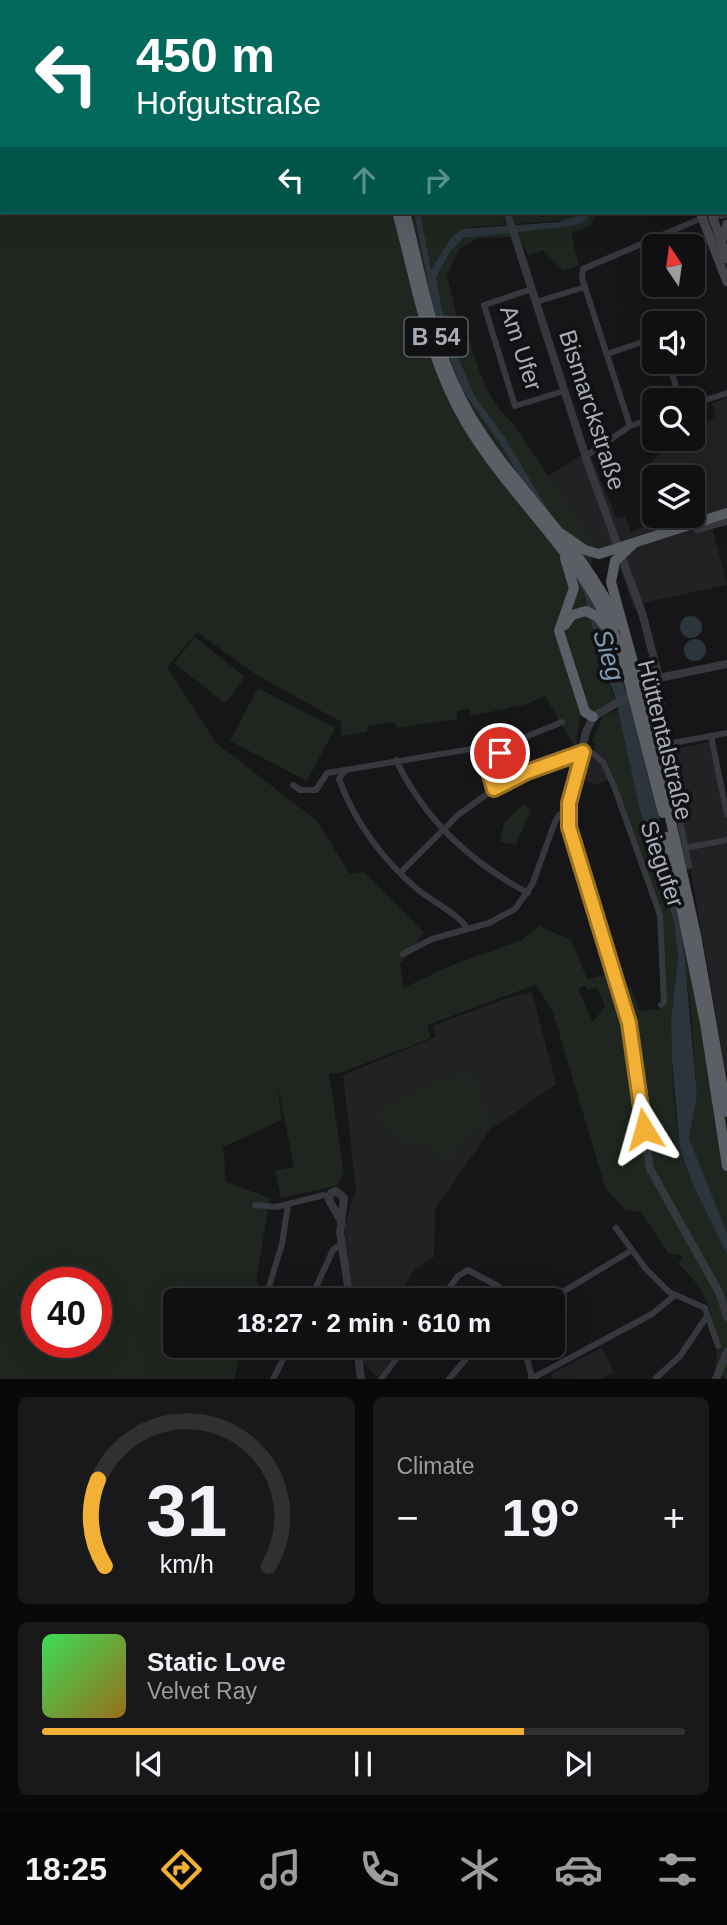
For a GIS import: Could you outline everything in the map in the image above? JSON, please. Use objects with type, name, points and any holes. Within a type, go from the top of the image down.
[{"type":"highway","name":"Hüttentalstraße","points":[[397,214],[426,332],[454,401],[494,464],[596,581],[623,645],[647,713],[694,922],[727,1112]]},
{"type":"highway","name":"Hüttentalstraße","points":[[405,214],[436,338],[460,397],[495,451],[558,535]]},
{"type":"highway","points":[[558,535],[595,554],[727,513]]},
{"type":"highway","points":[[558,535],[575,583],[570,611],[560,621],[559,635],[585,712],[593,717]]},
{"type":"highway","points":[[623,645],[610,577],[615,561],[633,544]]},
{"type":"highway","points":[[570,611],[594,614],[623,645]]},
{"type":"highway","name":"Hüttentalstraße","points":[[623,645],[688,937],[727,1167]]},
{"type":"main road","points":[[707,214],[727,259]]},
{"type":"main road","points":[[707,214],[727,280]]},
{"type":"main road","points":[[722,245],[727,223]]},
{"type":"street","name":"Bismarckstraße","points":[[508,214],[586,456],[649,633],[659,678],[667,744],[689,866]]},
{"type":"street","points":[[630,426],[585,287],[583,269],[707,214],[727,214]]},
{"type":"street","points":[[536,302],[585,287]]},
{"type":"street","name":"Am Ufer","points":[[532,289],[484,305],[515,406],[565,391]]},
{"type":"street","points":[[607,354],[642,342]]},
{"type":"street","points":[[705,400],[727,393]]},
{"type":"street","points":[[586,456],[630,426],[642,422]]},
{"type":"street","points":[[618,547],[694,519],[697,530],[727,522]]},
{"type":"street","points":[[727,664],[659,678],[593,717],[568,811],[572,840],[629,1023],[650,1169],[720,1294],[727,1317]]},
{"type":"street","points":[[293,785],[300,790],[316,790],[327,773],[513,742],[562,722]]},
{"type":"street","points":[[667,744],[727,733]]},
{"type":"street","points":[[711,736],[727,816]]},
{"type":"street","points":[[494,789],[488,769],[492,760],[513,742]]},
{"type":"street","points":[[400,873],[442,830],[494,789],[527,772],[583,752]]},
{"type":"street","name":"Siegufer","points":[[583,752],[596,755],[606,767],[660,915],[664,1002],[661,1005]]},
{"type":"street","points":[[396,760],[414,796],[442,830],[468,853],[528,893]]},
{"type":"street","points":[[345,771],[339,779],[347,799],[367,833],[400,873],[468,929]]},
{"type":"street","points":[[403,954],[432,939],[507,914],[528,893],[555,822],[559,815],[568,811]]},
{"type":"street","points":[[685,848],[727,839]]},
{"type":"street","points":[[255,1205],[268,1208],[329,1197],[336,1191],[344,1196],[340,1219],[341,1244],[348,1288]]},
{"type":"street","points":[[329,1197],[340,1219]]},
{"type":"street","points":[[269,1287],[282,1244],[288,1204]]},
{"type":"street","points":[[616,1228],[646,1269],[675,1295],[705,1308],[718,1346]]},
{"type":"street","points":[[316,1288],[333,1250],[341,1244]]},
{"type":"street","points":[[565,1288],[588,1278],[632,1250]]},
{"type":"street","points":[[449,1288],[458,1276],[468,1270],[500,1288]]},
{"type":"street","points":[[527,1358],[532,1379],[652,1314],[675,1295]]},
{"type":"street","points":[[656,1379],[680,1356],[707,1316]]},
{"type":"street","points":[[716,1379],[727,1352]]},
{"type":"street","points":[[273,1379],[283,1358]]},
{"type":"street","points":[[358,1358],[361,1379]]},
{"type":"street","points":[[381,1379],[397,1358]]},
{"type":"street","points":[[449,1379],[467,1358]]},
{"type":"shaded area","points":[[0,214],[502,214],[506,225],[472,227],[460,240],[478,234],[573,226],[583,222],[591,214],[597,214],[590,226],[571,233],[579,266],[563,270],[543,250],[528,255],[519,236],[477,239],[459,249],[447,276],[459,325],[464,324],[488,390],[596,546],[584,593],[601,662],[617,706],[580,717],[576,749],[545,696],[527,704],[471,716],[470,709],[457,711],[457,719],[397,728],[395,722],[367,726],[367,732],[341,736],[341,722],[255,674],[197,632],[167,667],[216,743],[317,821],[350,874],[364,872],[424,933],[400,964],[404,988],[452,965],[520,941],[539,926],[571,940],[587,979],[620,971],[625,989],[631,987],[640,1011],[660,1009],[664,1002],[662,924],[606,767],[613,762],[592,741],[603,716],[618,710],[639,807],[674,922],[678,959],[671,1020],[673,1091],[680,1149],[693,1185],[727,1255],[727,1379],[714,1373],[717,1343],[715,1328],[698,1286],[678,1264],[683,1256],[668,1253],[641,1212],[625,1210],[605,1187],[552,1009],[535,985],[427,1025],[431,1038],[340,1073],[329,1074],[344,1173],[336,1186],[281,1198],[275,1171],[294,1167],[277,1084],[282,1120],[223,1147],[226,1182],[270,1198],[256,1281],[258,1288],[163,1288],[163,1358],[240,1358],[234,1379],[0,1379]],"holes":[[[585,985],[587,990],[597,987],[605,1006],[593,1022],[578,989]]]},
{"type":"shaded area","points":[[513,214],[534,214],[541,217],[582,214],[573,220],[516,224]]},
{"type":"shaded area","points":[[727,398],[727,522],[712,526],[727,585],[646,602],[634,610],[621,570],[617,571],[613,557],[596,546],[547,477],[588,451],[617,519],[625,516],[631,532],[642,527],[705,528],[705,465],[651,463],[658,451],[705,451],[705,423],[716,418],[712,403]]},
{"type":"shaded area","points":[[195,637],[245,677],[225,703],[174,663]]},
{"type":"shaded area","points":[[258,688],[335,728],[307,781],[230,741]]},
{"type":"shaded area","points":[[647,688],[684,855],[727,1089],[727,1233],[689,1138],[697,1095],[691,1010],[664,843],[628,699]],"holes":[[[646,758],[681,852],[668,855]]]},
{"type":"shaded area","points":[[713,741],[727,812],[727,1080],[670,750]]},
{"type":"shaded area","points":[[595,744],[614,762],[611,779],[596,785],[576,776],[583,752],[592,753]]},
{"type":"shaded area","points":[[523,804],[531,810],[516,845],[500,842],[504,823]]},
{"type":"shaded area","points":[[532,992],[556,1084],[490,1130],[435,1209],[434,1257],[415,1269],[403,1288],[352,1288],[344,1227],[356,1189],[343,1075],[436,1037],[433,1026],[507,998]]},
{"type":"shaded area","points":[[471,1072],[490,1121],[485,1133],[475,1129],[448,1161],[415,1137],[409,1145],[380,1123],[379,1108],[421,1092],[420,1087]]},
{"type":"shaded area","points":[[601,1348],[614,1372],[602,1379],[554,1379],[551,1374]]},
{"type":"shaded area","points":[[362,1358],[392,1358],[378,1377],[363,1363]]},
{"type":"water","name":"Sieg","points":[[414,214],[420,214],[431,270],[451,238],[462,229],[558,222],[591,214],[583,222],[573,226],[463,238],[449,253],[436,277],[442,310],[474,395],[505,438],[596,591],[629,702],[679,897],[697,1095],[689,1138],[727,1233],[727,1255],[693,1185],[680,1149],[672,1061],[671,1020],[678,959],[674,922],[639,807],[615,696],[601,662],[584,593],[504,449],[461,388],[434,312]]},
{"type":"water","points":[[691,616],[701,623],[702,627],[695,637],[691,638],[681,631],[680,627],[687,617]]},
{"type":"water","points":[[695,639],[705,646],[706,650],[699,660],[695,661],[685,654],[684,650],[691,640]]},
{"type":"route","points":[[500,753],[492,760],[488,769],[494,789],[527,772],[583,752],[569,803],[569,827],[629,1023],[644,1129]]}]
